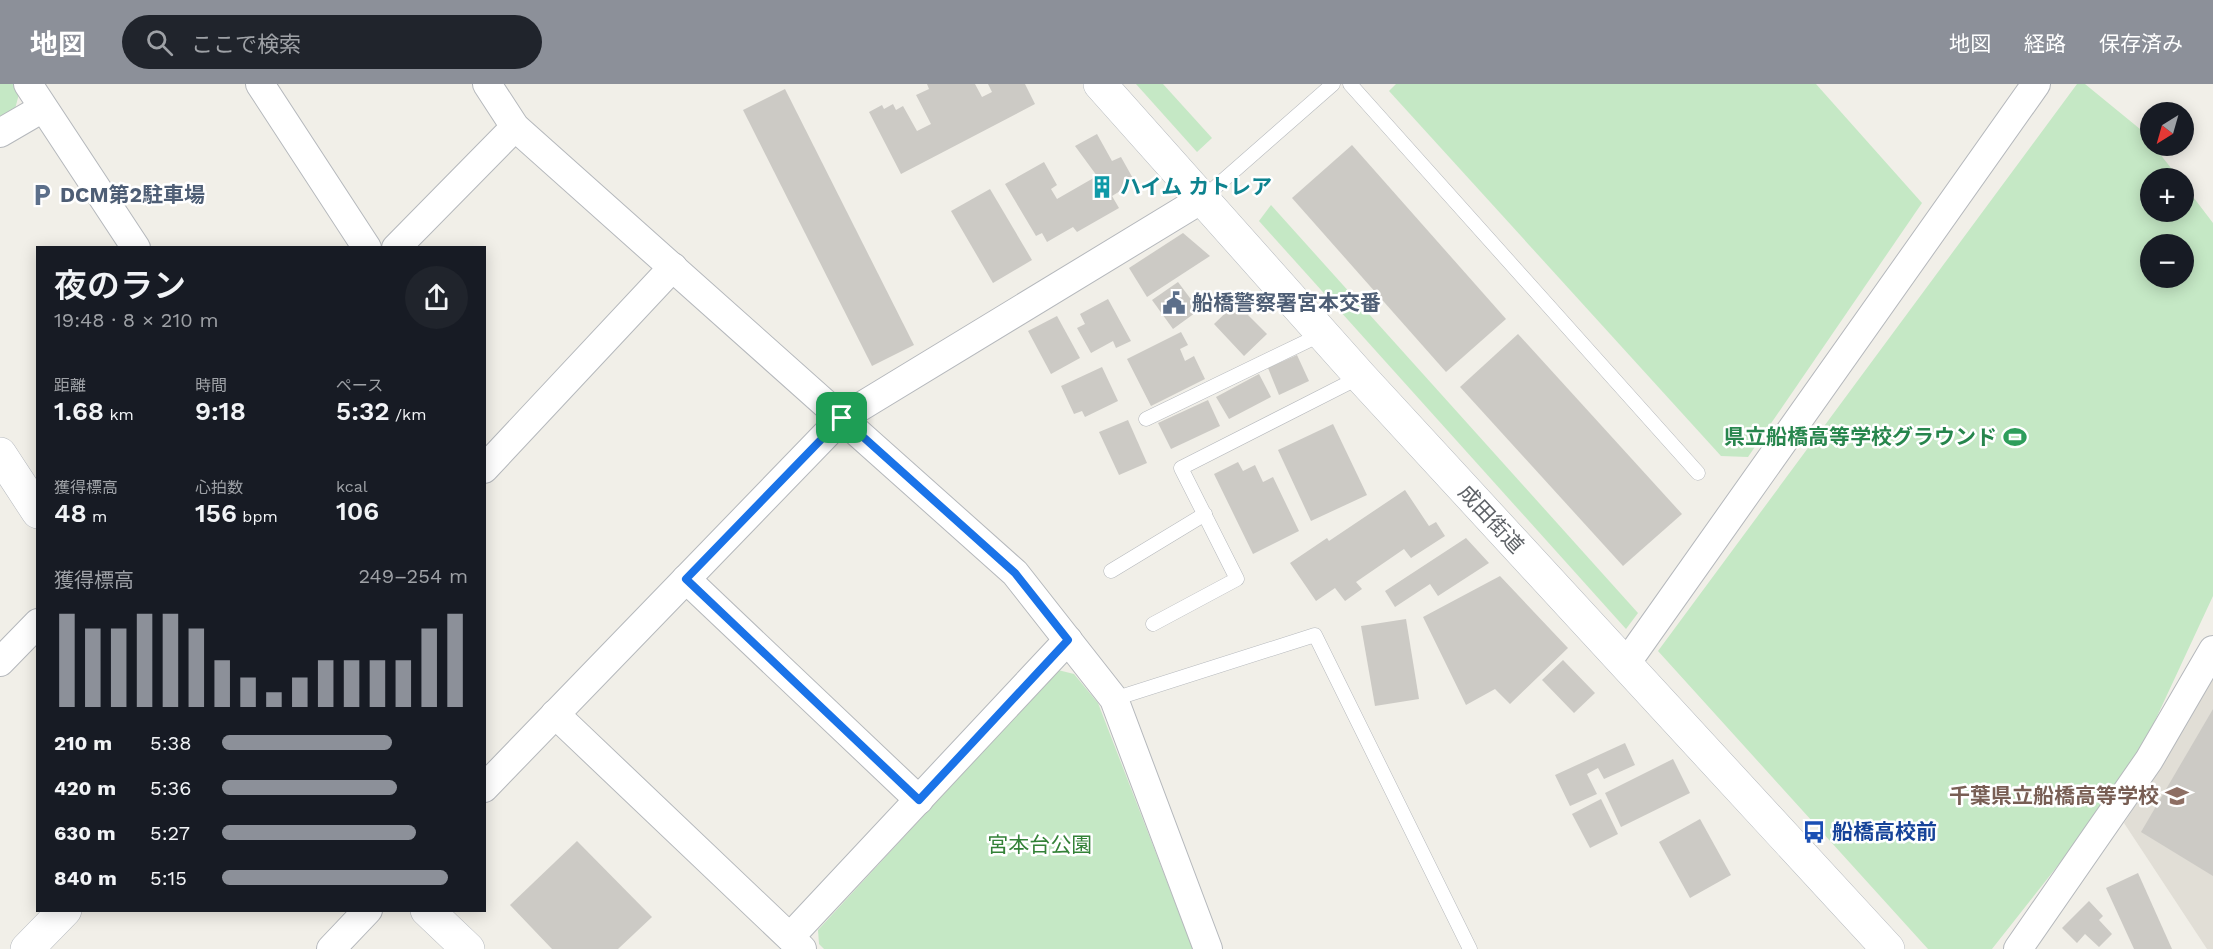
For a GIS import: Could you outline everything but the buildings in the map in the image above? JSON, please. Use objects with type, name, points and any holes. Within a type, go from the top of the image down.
[{"type":"street","points":[[260,84],[366,246]]},
{"type":"street","points":[[487,84],[515,127],[1015,573],[1114,699],[1208,949]]},
{"type":"street","name":"成田街道","points":[[1100,84],[1361,377],[1888,949]]},
{"type":"street","points":[[1625,665],[2036,84]]},
{"type":"street","points":[[0,133],[36,96],[135,246]]},
{"type":"street","points":[[398,246],[515,127]]},
{"type":"street","points":[[486,786],[842,418],[1202,199]]},
{"type":"street","points":[[486,467],[673,267]]},
{"type":"street","points":[[0,454],[36,509]]},
{"type":"street","points":[[686,579],[919,800]]},
{"type":"street","points":[[0,662],[36,625]]},
{"type":"street","points":[[555,714],[796,943],[919,800],[1068,640]]},
{"type":"street","points":[[2018,949],[2149,760],[2213,650]]},
{"type":"street","points":[[27,949],[62,912]]},
{"type":"street","points":[[331,949],[366,912]]},
{"type":"street","points":[[429,912],[468,949]]},
{"type":"lane","points":[[1202,199],[1333,84]]},
{"type":"lane","points":[[1350,84],[1698,473]]},
{"type":"lane","points":[[1146,419],[1322,334]]},
{"type":"lane","points":[[1153,624],[1237,579],[1181,468],[1361,377]]},
{"type":"lane","points":[[1112,571],[1205,514]]},
{"type":"lane","points":[[1114,699],[1316,635],[1470,949]]},
{"type":"shaded area","name":"千葉県立船橋高等学校","points":[[2213,678],[2213,949],[2207,949],[2124,823]]},
{"type":"green space","points":[[0,84],[13,84],[19,94],[15,109],[0,118]]},
{"type":"green space","points":[[1136,84],[1163,84],[1212,138],[1197,152]]},
{"type":"green space","points":[[1396,84],[1816,84],[1922,203],[1748,457],[1721,456],[1389,91]]},
{"type":"green space","name":"県立船橋高等学校グラウンド","points":[[2077,84],[2085,84],[2140,129],[2140,156],[2161,156],[2171,168],[2140,168],[2140,222],[2194,222],[2194,198],[2213,223],[2213,596],[2140,753],[2089,826],[1992,949],[1928,949],[1658,651]]},
{"type":"green space","points":[[1271,205],[1638,613],[1626,629],[1259,221]]},
{"type":"green space","name":"宮本台公園","points":[[1058,670],[1074,674],[1098,703],[1193,949],[824,949],[819,944],[818,930]]},
{"type":"place","name":"ハイム カトレア","points":[[1102,187]]},
{"type":"place","name":"DCM第2駐車場","points":[[42,195]]},
{"type":"place","name":"船橋警察署宮本交番","points":[[1174,303]]},
{"type":"place","name":"県立船橋高等学校グラウンド","points":[[2015,437]]},
{"type":"place","name":"千葉県立船橋高等学校","points":[[2177,796]]},
{"type":"place","name":"船橋高校前","points":[[1814,832]]},
{"type":"route","points":[[842,418],[1015,573],[1068,640],[919,800],[686,579],[842,418]]}]
